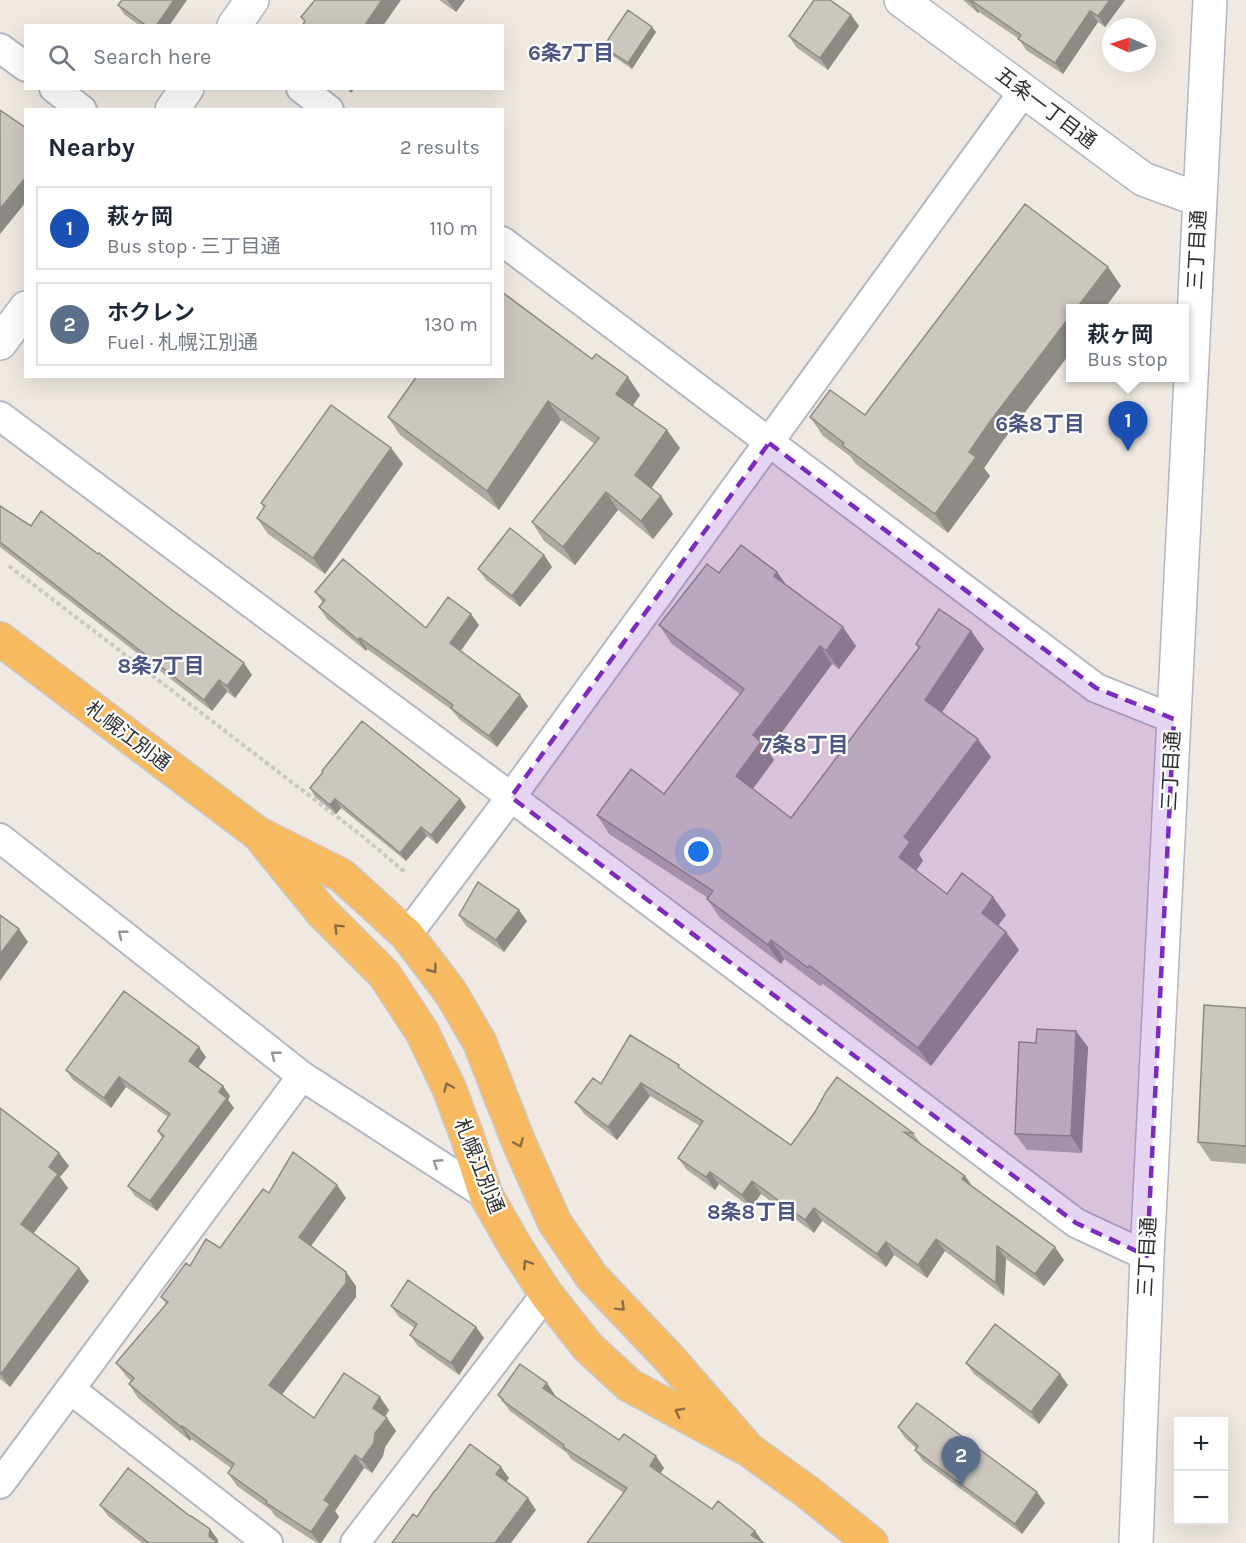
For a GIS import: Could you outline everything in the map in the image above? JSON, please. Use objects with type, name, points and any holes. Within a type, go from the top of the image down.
[{"type":"highway","name":"札幌江別通","points":[[0,639],[257,833],[341,875],[407,934],[451,993],[480,1043],[519,1143],[555,1223],[592,1277],[669,1358],[749,1450]]},
{"type":"highway","name":"札幌江別通","points":[[257,833],[321,911],[384,974],[422,1032],[449,1088],[486,1195],[514,1246],[546,1294],[588,1347],[629,1385],[749,1450],[806,1491],[871,1543]]},
{"type":"street","points":[[235,24],[252,0]]},
{"type":"street","name":"五条一丁目通","points":[[901,0],[1143,179],[1200,200]]},
{"type":"street","name":"三丁目通","points":[[1136,1543],[1147,1256],[1210,0]]},
{"type":"street","points":[[0,48],[24,66]]},
{"type":"street","points":[[57,90],[79,108]]},
{"type":"street","points":[[173,108],[186,90]]},
{"type":"street","points":[[304,90],[326,108]]},
{"type":"street","points":[[407,934],[511,797],[1024,92]]},
{"type":"street","points":[[504,243],[1096,688],[1174,719]]},
{"type":"street","points":[[0,343],[24,311]]},
{"type":"street","points":[[0,416],[1076,1222],[1147,1256]]},
{"type":"street","points":[[0,838],[302,1076],[486,1195]]},
{"type":"street","points":[[0,1484],[302,1076]]},
{"type":"street","points":[[355,1543],[546,1294]]},
{"type":"street","points":[[70,1389],[268,1543]]},
{"type":"path","points":[[9,567],[361,835],[406,873]]},
{"type":"path","points":[[355,844],[361,835]]},
{"type":"highlighted area","points":[[769,443],[1096,688],[1174,719],[1147,1256],[1076,1223],[511,797]]},
{"type":"building","points":[[122,0],[174,0],[157,24],[144,24],[118,5]]},
{"type":"building","points":[[315,0],[382,0],[367,24],[303,24],[305,21],[301,17]]},
{"type":"building","points":[[814,0],[830,0],[851,15],[820,58],[789,36]]},
{"type":"building","points":[[968,0],[1110,0],[1098,16],[1090,11],[1055,63],[1018,39],[1021,35]]},
{"type":"building","points":[[628,10],[652,27],[628,63],[603,47]]},
{"type":"building","points":[[0,110],[24,127],[24,179],[0,209]]},
{"type":"building","points":[[1025,204],[1108,267],[1080,304],[1066,304],[1066,322],[969,452],[976,457],[935,514],[842,445],[844,443],[810,417],[830,390],[865,415]]},
{"type":"building","points":[[504,293],[592,359],[596,354],[628,377],[616,394],[667,430],[635,475],[661,496],[641,521],[606,492],[563,547],[532,522],[599,438],[548,401],[487,491],[388,417],[416,378],[504,378]]},
{"type":"building","points":[[331,405],[391,448],[313,558],[257,518],[265,506],[261,503]]},
{"type":"building","points":[[0,506],[31,526],[41,511],[244,663],[227,686],[219,680],[204,700],[0,542]]},
{"type":"building","points":[[510,528],[544,555],[512,596],[478,569]]},
{"type":"building","points":[[741,545],[777,572],[774,576],[843,627],[826,651],[820,646],[753,735],[761,742],[736,776],[791,818],[920,647],[916,644],[939,609],[971,631],[925,700],[978,739],[904,837],[910,842],[899,857],[947,894],[962,873],[993,897],[982,913],[1006,932],[918,1048],[810,966],[807,967],[771,940],[768,945],[707,899],[713,891],[597,815],[631,769],[664,794],[744,689],[659,625],[707,564],[719,573]]},
{"type":"building","points":[[343,559],[426,628],[448,597],[471,614],[450,643],[520,695],[489,736],[451,708],[453,705],[360,638],[358,640],[319,607],[325,600],[315,592]]},
{"type":"building","points":[[362,721],[460,799],[431,835],[421,827],[400,853],[335,799],[330,805],[310,788]]},
{"type":"building","points":[[478,882],[519,910],[496,940],[459,915]]},
{"type":"building","points":[[0,915],[19,929],[0,954]]},
{"type":"building","points":[[124,991],[199,1047],[189,1061],[223,1086],[219,1092],[227,1098],[150,1201],[128,1186],[164,1136],[158,1131],[170,1114],[119,1077],[104,1098],[66,1070]]},
{"type":"building","points":[[1204,1005],[1246,1008],[1246,1146],[1198,1142]]},
{"type":"building","points":[[1037,1029],[1076,1031],[1071,1136],[1015,1134],[1019,1042],[1036,1043]]},
{"type":"building","points":[[630,1035],[679,1065],[678,1067],[791,1145],[837,1077],[913,1133],[904,1132],[965,1176],[962,1179],[1055,1247],[1035,1274],[997,1246],[996,1283],[936,1239],[918,1265],[886,1242],[877,1254],[814,1208],[805,1220],[752,1181],[742,1195],[710,1172],[706,1177],[678,1158],[703,1121],[641,1083],[608,1127],[575,1102],[593,1078],[601,1084]]},
{"type":"building","points":[[0,1108],[59,1153],[49,1167],[58,1174],[21,1224],[79,1268],[1,1374],[0,1373]]},
{"type":"building","points":[[293,1152],[337,1185],[299,1237],[346,1272],[346,1283],[269,1385],[314,1418],[344,1373],[380,1397],[373,1408],[387,1418],[375,1433],[374,1443],[362,1460],[355,1455],[324,1500],[330,1504],[311,1532],[266,1503],[267,1501],[228,1473],[234,1464],[181,1427],[129,1384],[134,1378],[116,1363],[168,1302],[161,1297],[186,1263],[190,1266],[206,1239],[220,1248],[263,1189],[269,1193]]},
{"type":"building","points":[[408,1280],[476,1327],[451,1363],[410,1335],[417,1324],[391,1306]]},
{"type":"building","points":[[995,1324],[1060,1374],[1031,1412],[966,1363]]},
{"type":"building","points":[[520,1364],[547,1383],[543,1388],[619,1440],[624,1434],[656,1456],[650,1466],[712,1509],[718,1501],[755,1531],[751,1535],[764,1543],[587,1543],[627,1488],[563,1447],[564,1445],[502,1400],[498,1395]]},
{"type":"building","points":[[917,1403],[1037,1492],[1015,1524],[915,1450],[918,1446],[898,1427]]},
{"type":"building","points":[[470,1444],[501,1467],[496,1474],[528,1498],[495,1543],[392,1543],[413,1514],[417,1517]]},
{"type":"building","points":[[128,1468],[210,1529],[209,1536],[218,1543],[149,1543],[100,1505]]},
{"type":"place","name":"萩ヶ岡","points":[[1128,451]]},
{"type":"place","name":"ホクレン","points":[[961,1486]]},
{"type":"district","name":"6条7丁目","points":[[571,53]]},
{"type":"district","name":"6条8丁目","points":[[1040,424]]},
{"type":"district","name":"8条7丁目","points":[[161,666]]},
{"type":"district","name":"7条8丁目","points":[[805,745]]},
{"type":"district","name":"8条8丁目","points":[[752,1212]]}]
